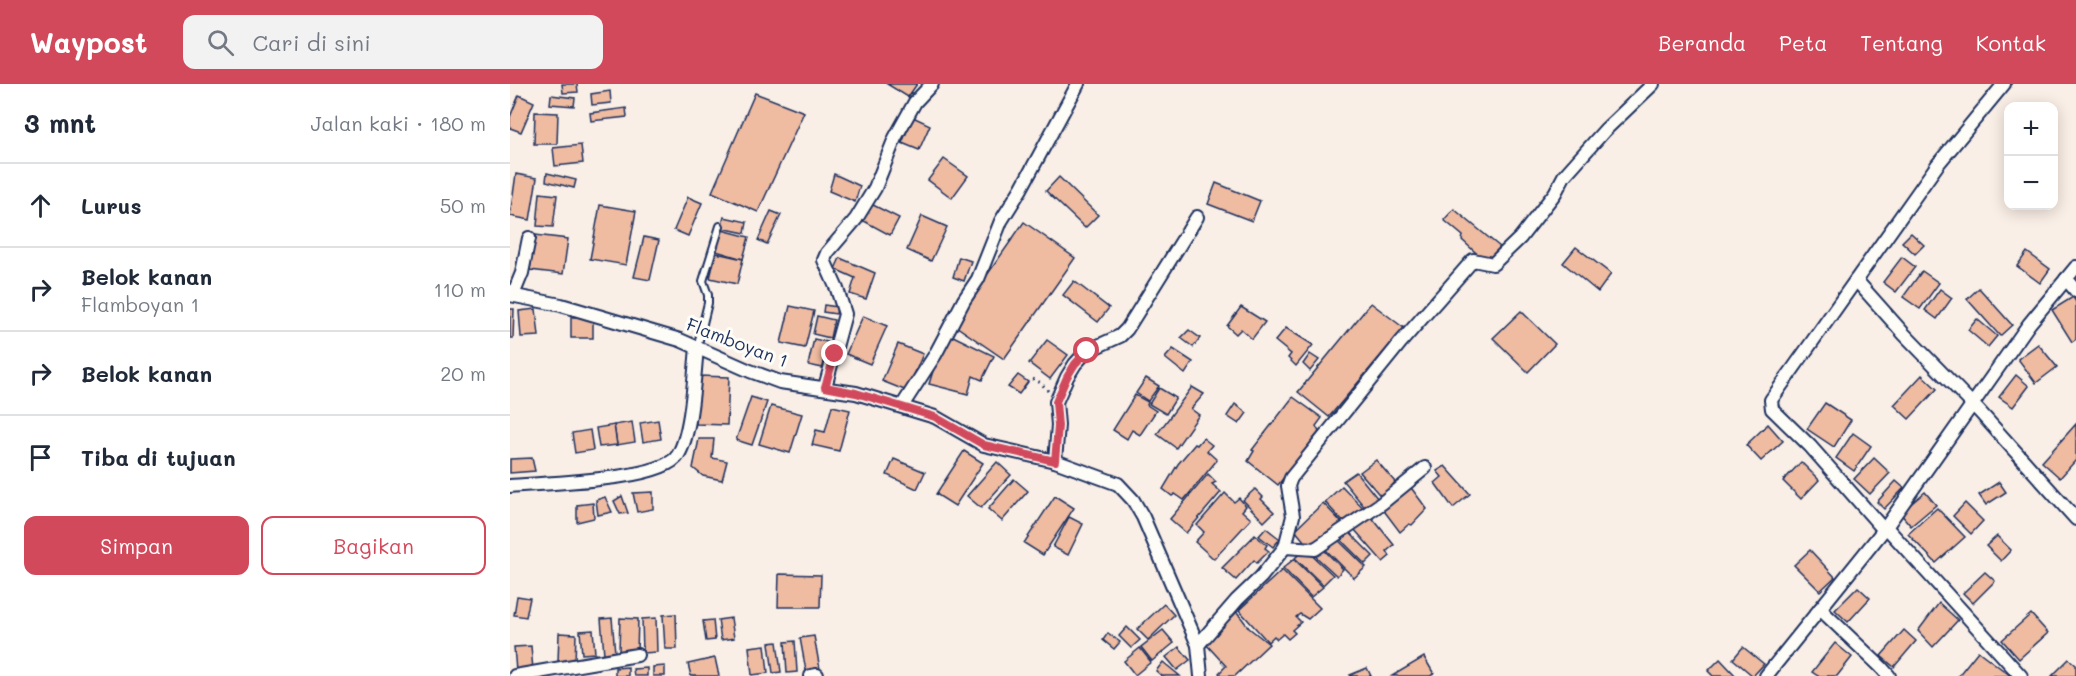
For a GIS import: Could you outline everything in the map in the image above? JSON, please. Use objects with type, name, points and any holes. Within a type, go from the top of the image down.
[{"type":"street","points":[[825,387],[842,332],[845,314],[824,260],[827,253],[856,219],[875,188],[895,138],[915,102],[932,84]]},
{"type":"street","points":[[902,406],[935,355],[964,300],[978,279],[1001,221],[1078,84]]},
{"type":"street","points":[[1201,676],[1198,645],[1237,600],[1261,577],[1285,547],[1293,516],[1288,486],[1291,478],[1401,342],[1473,260],[1493,264],[1520,238],[1555,193],[1564,176],[1612,123],[1653,84]]},
{"type":"street","points":[[2004,84],[1938,164],[1771,400],[1771,405],[1772,409],[1810,446],[2021,676]]},
{"type":"street","points":[[1055,461],[1058,426],[1056,402],[1067,377],[1087,351],[1120,336],[1127,329],[1197,217]]},
{"type":"street","points":[[512,295],[522,273],[529,238]]},
{"type":"street","points":[[1766,676],[1885,529],[2029,324],[2076,267]]},
{"type":"street","points":[[2066,279],[2076,291]]},
{"type":"street","points":[[1856,280],[2076,519]]},
{"type":"street","name":"Flamboyan 1","points":[[512,295],[571,308],[680,340],[780,382],[856,393],[902,406],[935,417],[984,445],[1055,461],[1118,484],[1133,500],[1143,517],[1198,645]]},
{"type":"street","points":[[510,486],[612,477],[663,468],[672,463],[678,455],[686,434],[698,348]]},
{"type":"street","points":[[1285,547],[1315,549],[1395,493],[1425,468]]},
{"type":"street","points":[[1820,609],[1888,676]]},
{"type":"street","points":[[515,676],[637,655]]},
{"type":"lane","points":[[698,348],[708,303],[703,281],[704,275],[720,226]]},
{"type":"building","points":[[562,84],[577,84],[578,92],[563,93]]},
{"type":"building","points":[[887,84],[917,84],[908,97]]},
{"type":"building","points":[[610,91],[611,103],[592,105],[591,94]]},
{"type":"building","points":[[755,93],[804,112],[758,212],[712,192]]},
{"type":"building","points":[[519,95],[534,102],[521,132],[510,128],[510,117]]},
{"type":"building","points":[[551,95],[575,98],[574,106],[550,104]]},
{"type":"building","points":[[626,108],[627,117],[591,121],[590,113]]},
{"type":"building","points":[[535,112],[558,113],[557,144],[534,144]]},
{"type":"building","points":[[913,117],[930,125],[919,150],[902,143]]},
{"type":"building","points":[[581,145],[583,163],[555,166],[553,148]]},
{"type":"building","points":[[944,159],[968,176],[952,198],[928,180]]},
{"type":"building","points":[[547,173],[576,180],[574,188],[546,181]]},
{"type":"building","points":[[516,174],[537,178],[530,220],[510,216]]},
{"type":"building","points":[[834,174],[860,186],[855,202],[829,191]]},
{"type":"building","points":[[1059,177],[1098,215],[1085,228],[1046,191]]},
{"type":"building","points":[[1216,183],[1260,201],[1252,221],[1208,204]]},
{"type":"building","points":[[540,193],[557,195],[553,227],[537,226]]},
{"type":"building","points":[[688,197],[702,203],[688,236],[674,230]]},
{"type":"building","points":[[871,204],[899,218],[890,235],[862,220]]},
{"type":"building","points":[[600,205],[636,211],[626,265],[590,259]]},
{"type":"building","points":[[1454,209],[1500,247],[1486,262],[1462,240],[1463,236],[1444,220]]},
{"type":"building","points":[[771,211],[781,215],[767,244],[758,240]]},
{"type":"building","points":[[922,216],[947,227],[931,261],[907,250]]},
{"type":"building","points":[[724,217],[747,222],[745,233],[721,228]]},
{"type":"building","points":[[1024,222],[1075,258],[1004,359],[953,324]]},
{"type":"building","points":[[722,230],[749,237],[743,259],[716,251]]},
{"type":"building","points":[[1911,233],[1924,245],[1915,254],[1902,242]]},
{"type":"building","points":[[535,235],[568,239],[563,274],[530,270]]},
{"type":"building","points":[[644,237],[659,240],[650,280],[634,277]]},
{"type":"building","points":[[1576,247],[1611,274],[1598,292],[1563,263]]},
{"type":"building","points":[[2027,252],[2050,269],[2040,283],[2017,266]]},
{"type":"building","points":[[716,253],[743,259],[737,284],[710,278]]},
{"type":"building","points":[[959,257],[971,261],[964,281],[953,277]]},
{"type":"building","points":[[1902,257],[1915,267],[1896,292],[1883,282]]},
{"type":"building","points":[[840,258],[875,273],[866,299],[850,294],[855,278],[835,269]]},
{"type":"building","points":[[1922,271],[1939,283],[1920,309],[1903,297]]},
{"type":"building","points":[[1074,281],[1109,308],[1098,322],[1063,295]]},
{"type":"building","points":[[1979,288],[2012,325],[2000,336],[1967,299]]},
{"type":"building","points":[[1940,289],[1952,298],[1937,319],[1925,310]]},
{"type":"building","points":[[2073,297],[2076,302],[2076,339],[2072,342],[2052,310]]},
{"type":"building","points":[[1371,303],[1404,328],[1329,417],[1298,392]]},
{"type":"building","points":[[824,305],[837,307],[836,314],[823,312]]},
{"type":"building","points":[[790,306],[814,311],[805,348],[781,343]]},
{"type":"building","points":[[1241,307],[1265,322],[1252,339],[1241,329],[1236,334],[1227,326]]},
{"type":"building","points":[[510,309],[514,309],[513,338],[510,338]]},
{"type":"building","points":[[536,309],[539,336],[521,337],[519,311]]},
{"type":"building","points":[[1521,311],[1555,344],[1528,372],[1493,338]]},
{"type":"building","points":[[817,316],[834,320],[830,338],[813,334]]},
{"type":"building","points":[[863,316],[887,326],[870,364],[846,354]]},
{"type":"building","points":[[571,317],[593,317],[593,338],[571,338]]},
{"type":"building","points":[[1977,319],[1997,336],[1988,347],[1968,330]]},
{"type":"building","points":[[1286,328],[1313,345],[1296,366],[1288,358],[1291,354],[1275,341]]},
{"type":"building","points":[[1189,330],[1200,338],[1193,347],[1181,338]]},
{"type":"building","points":[[949,334],[994,356],[982,380],[973,376],[968,394],[929,384],[937,358]]},
{"type":"building","points":[[814,339],[828,342],[823,368],[808,365]]},
{"type":"building","points":[[1047,340],[1068,355],[1050,379],[1029,363]]},
{"type":"building","points":[[898,344],[923,354],[907,391],[882,381]]},
{"type":"building","points":[[2038,344],[2057,367],[2036,383],[2018,359]]},
{"type":"building","points":[[1173,349],[1193,362],[1185,374],[1165,358]]},
{"type":"building","points":[[1310,354],[1319,360],[1310,371],[1303,364]]},
{"type":"building","points":[[1018,375],[1028,382],[1019,394],[1008,387]]},
{"type":"building","points":[[1922,375],[1937,389],[1909,419],[1894,405]]},
{"type":"building","points":[[2016,375],[2029,386],[2013,407],[1999,397]]},
{"type":"building","points":[[698,376],[729,377],[727,425],[696,424]]},
{"type":"building","points":[[1146,378],[1159,386],[1148,401],[1136,393]]},
{"type":"building","points":[[1192,387],[1204,394],[1191,409],[1199,415],[1176,448],[1157,434]]},
{"type":"building","points":[[1159,388],[1176,398],[1166,414],[1149,404]]},
{"type":"building","points":[[1135,395],[1148,402],[1147,405],[1156,411],[1140,435],[1132,430],[1127,439],[1113,430]]},
{"type":"building","points":[[751,397],[767,402],[752,445],[736,440]]},
{"type":"building","points":[[1293,397],[1322,418],[1316,426],[1319,432],[1278,485],[1248,461],[1254,451],[1252,450]]},
{"type":"building","points":[[1825,403],[1851,420],[1834,447],[1807,429]]},
{"type":"building","points":[[1235,404],[1247,413],[1239,424],[1227,416]]},
{"type":"building","points":[[771,406],[802,414],[790,453],[759,444]]},
{"type":"building","points":[[832,406],[850,410],[839,451],[812,445],[816,430],[825,432]]},
{"type":"building","points":[[658,420],[661,439],[643,442],[640,423]]},
{"type":"building","points":[[632,422],[635,442],[617,445],[614,425]]},
{"type":"building","points":[[1768,424],[1783,441],[1761,461],[1746,445]]},
{"type":"building","points":[[2076,424],[2076,460],[2060,478],[2042,462]]},
{"type":"building","points":[[614,425],[617,445],[599,447],[596,428]]},
{"type":"building","points":[[590,430],[593,450],[575,453],[572,433]]},
{"type":"building","points":[[1853,433],[1871,446],[1854,471],[1836,458]]},
{"type":"building","points":[[1203,438],[1212,445],[1207,451],[1217,460],[1184,500],[1175,494],[1172,496],[1163,489],[1178,464]]},
{"type":"building","points":[[699,439],[714,439],[712,458],[727,461],[722,480],[703,476],[693,468]]},
{"type":"building","points":[[964,451],[983,463],[955,506],[936,494]]},
{"type":"building","points":[[532,458],[535,471],[510,473],[510,459]]},
{"type":"building","points":[[1874,458],[1890,473],[1870,494],[1854,479]]},
{"type":"building","points":[[894,459],[925,472],[917,489],[887,475]]},
{"type":"building","points":[[1376,460],[1395,482],[1391,487],[1395,490],[1383,499],[1360,472]]},
{"type":"building","points":[[997,462],[1011,475],[981,508],[967,496]]},
{"type":"building","points":[[1801,462],[1819,480],[1801,499],[1783,481]]},
{"type":"building","points":[[1445,466],[1470,494],[1453,508],[1435,483],[1442,477],[1437,471]]},
{"type":"building","points":[[1356,472],[1378,499],[1367,510],[1343,481]]},
{"type":"building","points":[[1208,474],[1216,482],[1212,484],[1221,492],[1186,533],[1170,519]]},
{"type":"building","points":[[1014,479],[1028,491],[1002,521],[988,509]]},
{"type":"building","points":[[1896,481],[1904,488],[1884,509],[1877,502]]},
{"type":"building","points":[[1999,482],[2006,492],[1986,505],[1979,495]]},
{"type":"building","points":[[1409,485],[1427,509],[1412,525],[1409,524],[1400,532],[1382,508]]},
{"type":"building","points":[[1342,486],[1364,509],[1346,525],[1325,502]]},
{"type":"building","points":[[1255,489],[1274,512],[1264,522],[1243,500]]},
{"type":"building","points":[[653,492],[653,509],[637,512],[633,493]]},
{"type":"building","points":[[1925,492],[1936,505],[1911,526],[1900,513]]},
{"type":"building","points":[[1225,493],[1234,502],[1239,498],[1246,506],[1242,511],[1251,519],[1214,559],[1195,542],[1204,532],[1197,525]]},
{"type":"building","points":[[622,496],[628,513],[620,514],[614,501]]},
{"type":"building","points":[[1055,496],[1074,508],[1043,555],[1024,543]]},
{"type":"building","points":[[605,497],[612,512],[598,515],[596,500]]},
{"type":"building","points":[[593,503],[594,518],[577,522],[577,505]]},
{"type":"building","points":[[1323,503],[1342,523],[1329,535],[1327,532],[1309,547],[1295,530]]},
{"type":"building","points":[[1965,503],[1983,521],[1971,534],[1953,516]]},
{"type":"building","points":[[1937,508],[1965,537],[1936,563],[1908,534]]},
{"type":"building","points":[[1370,515],[1394,545],[1387,551],[1390,556],[1383,562],[1354,529]]},
{"type":"building","points":[[1069,517],[1083,524],[1068,555],[1053,547]]},
{"type":"building","points":[[1266,528],[1280,539],[1273,547],[1259,536]]},
{"type":"building","points":[[1350,533],[1373,556],[1365,564],[1341,540]]},
{"type":"building","points":[[1255,535],[1267,545],[1265,548],[1269,551],[1257,563],[1254,560],[1236,580],[1222,568]]},
{"type":"building","points":[[1997,536],[2011,550],[2001,561],[1986,546]]},
{"type":"building","points":[[1336,538],[1366,567],[1354,578],[1324,548]]},
{"type":"building","points":[[1322,548],[1343,569],[1337,576],[1314,555]]},
{"type":"building","points":[[1305,549],[1333,575],[1323,585],[1295,558]]},
{"type":"building","points":[[1810,550],[1835,577],[1820,591],[1794,565]]},
{"type":"building","points":[[1294,559],[1323,587],[1311,597],[1283,568]]},
{"type":"building","points":[[1282,570],[1320,608],[1308,619],[1300,614],[1296,617],[1301,622],[1292,630],[1295,633],[1288,639],[1283,634],[1277,639],[1274,636],[1268,642],[1239,610]]},
{"type":"building","points":[[1985,572],[1995,581],[1973,603],[1963,593]]},
{"type":"building","points":[[779,574],[821,575],[820,607],[778,607]]},
{"type":"building","points":[[1858,587],[1870,598],[1848,622],[1835,610]]},
{"type":"building","points":[[517,596],[530,598],[526,617],[514,615]]},
{"type":"building","points":[[1939,603],[1958,620],[1933,647],[1918,631]]},
{"type":"building","points":[[1164,604],[1174,615],[1148,640],[1137,629]]},
{"type":"building","points":[[1237,612],[1249,628],[1269,644],[1235,676],[1222,676],[1219,673],[1226,666],[1205,643]]},
{"type":"building","points":[[676,614],[677,649],[665,649],[663,615]]},
{"type":"building","points":[[2031,614],[2048,633],[2019,659],[2002,640]]},
{"type":"building","points":[[612,618],[615,653],[604,654],[601,619]]},
{"type":"building","points":[[620,618],[638,619],[637,652],[619,651]]},
{"type":"building","points":[[656,618],[657,652],[643,653],[642,619]]},
{"type":"building","points":[[731,618],[734,638],[721,640],[718,620]]},
{"type":"building","points":[[713,620],[715,640],[706,641],[703,621]]},
{"type":"building","points":[[1127,627],[1140,640],[1131,648],[1119,636]]},
{"type":"building","points":[[593,630],[595,653],[582,654],[580,631]]},
{"type":"building","points":[[1163,630],[1174,643],[1152,661],[1141,647]]},
{"type":"building","points":[[1904,630],[1916,641],[1894,667],[1881,656]]},
{"type":"building","points":[[559,633],[576,634],[575,662],[558,662]]},
{"type":"building","points":[[1108,633],[1120,642],[1114,649],[1103,640]]},
{"type":"building","points":[[814,636],[820,669],[806,671],[800,638]]},
{"type":"building","points":[[795,641],[797,672],[787,673],[785,642]]},
{"type":"building","points":[[777,642],[781,672],[773,673],[769,643]]},
{"type":"building","points":[[1835,643],[1852,657],[1837,676],[1818,676],[1812,672]]},
{"type":"building","points":[[765,645],[768,673],[752,675],[749,647]]},
{"type":"building","points":[[531,646],[533,670],[516,671],[514,647]]},
{"type":"building","points":[[1179,647],[1190,660],[1177,670],[1166,657]]},
{"type":"building","points":[[1743,647],[1764,664],[1753,676],[1733,659]]},
{"type":"building","points":[[1140,648],[1151,662],[1135,675],[1124,661]]},
{"type":"building","points":[[1978,651],[2011,676],[1958,676]]},
{"type":"building","points":[[1424,657],[1434,674],[1430,676],[1392,676]]},
{"type":"building","points":[[715,658],[719,676],[691,676],[688,664]]},
{"type":"building","points":[[1720,659],[1736,676],[1713,676],[1708,671]]},
{"type":"building","points":[[2069,659],[2076,665],[2076,676],[2052,676]]},
{"type":"building","points":[[1163,662],[1180,676],[1162,676],[1156,671]]},
{"type":"building","points":[[665,666],[665,676],[653,676],[653,667]]},
{"type":"building","points":[[628,667],[628,676],[615,676],[615,668]]},
{"type":"building","points":[[647,668],[647,676],[634,676],[633,669]]},
{"type":"building","points":[[1367,668],[1371,676],[1350,675]]},
{"type":"route","points":[[835,354],[825,387],[856,393],[935,417],[984,445],[1055,461],[1058,444],[1056,402],[1067,377],[1087,351]]}]
